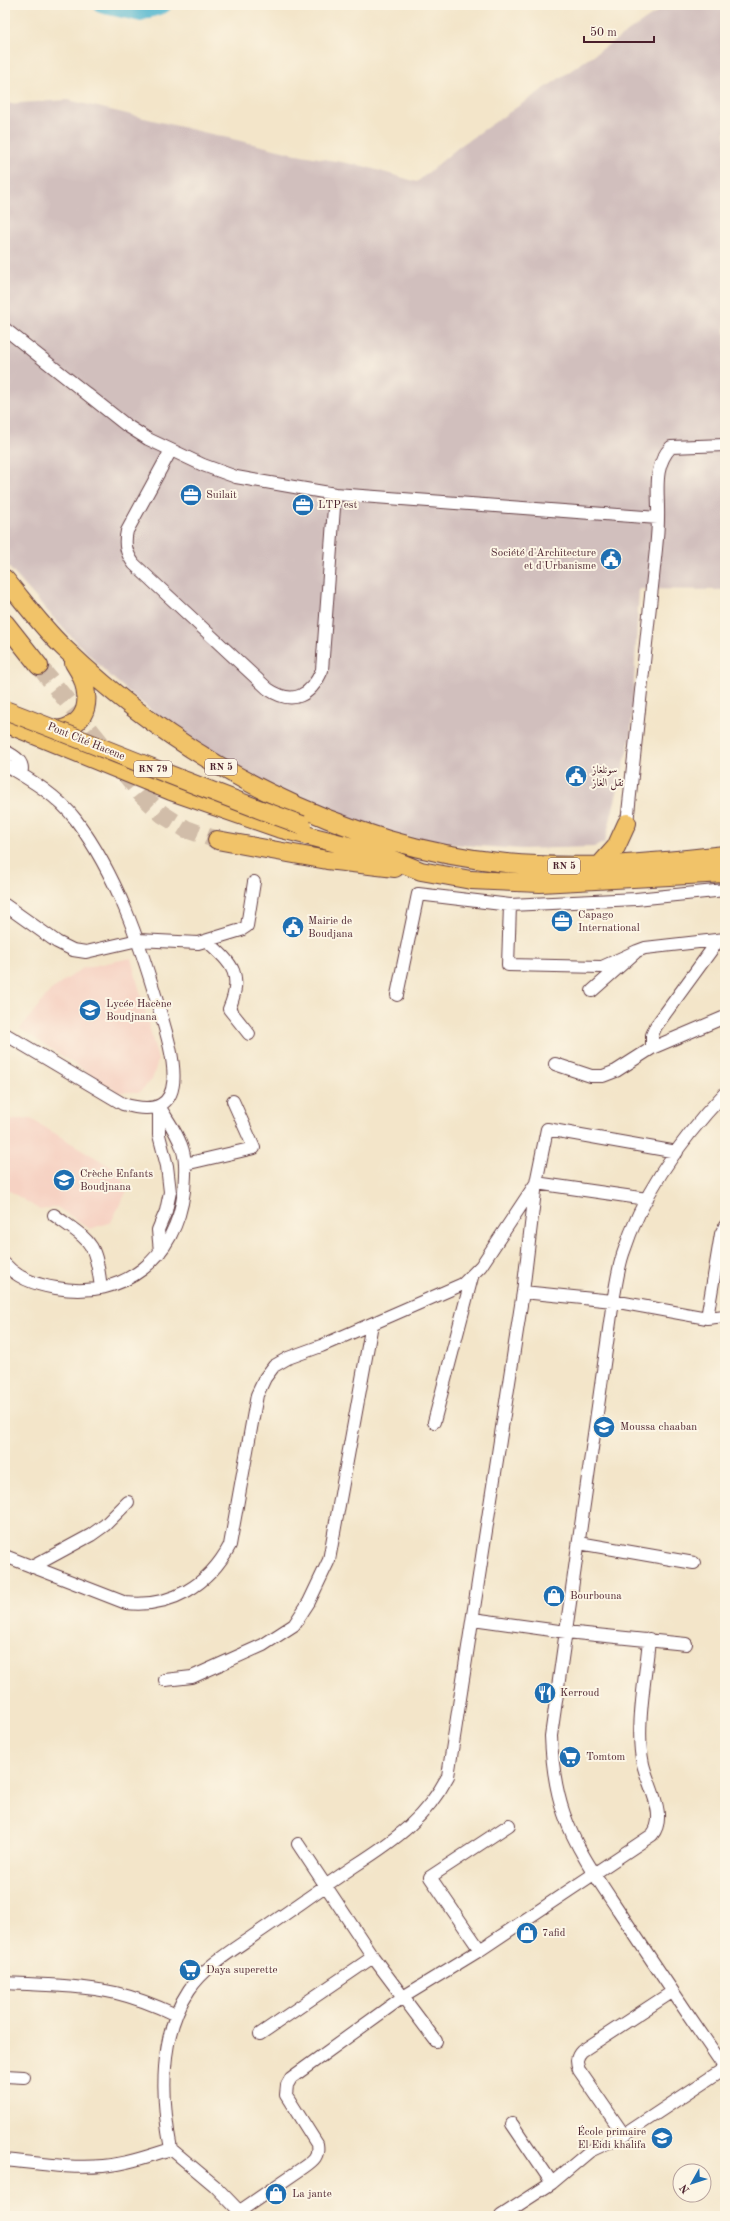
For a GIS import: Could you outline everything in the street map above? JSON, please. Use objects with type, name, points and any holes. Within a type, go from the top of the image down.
[{"type":"highway","name":"RN 5","points":[[5,579],[63,647],[106,685],[168,734],[217,765],[273,795],[404,845],[452,855],[506,863],[599,866],[636,865],[725,855]]},
{"type":"highway","points":[[5,622],[38,666]]},
{"type":"highway","points":[[30,734],[67,728],[76,722],[84,710],[87,697],[85,681],[63,647]]},
{"type":"highway","name":"Pont Cité Hacene","points":[[5,710],[82,739],[300,828]]},
{"type":"highway","name":"Pont Cité Hacene","points":[[5,723],[171,791],[278,828],[300,828]]},
{"type":"highway","points":[[627,823],[628,848],[636,865]]},
{"type":"highway","points":[[599,866],[616,847],[627,823]]},
{"type":"highway","name":"RN 79","points":[[300,828],[404,845]]},
{"type":"highway","name":"RN 79","points":[[300,828],[376,853],[421,871]]},
{"type":"highway","name":"RN 5","points":[[217,840],[327,860],[421,871],[470,880],[571,882],[725,873]]},
{"type":"street","points":[[5,329],[126,425],[148,439],[171,450],[236,477],[336,494],[658,518]]},
{"type":"street","points":[[627,823],[658,518],[657,478],[660,463],[665,453],[671,447],[725,445]]},
{"type":"street","points":[[171,450],[127,531],[125,540],[128,556],[134,564],[268,689],[278,696],[287,698],[298,696],[309,690],[317,682],[322,670],[336,494]]},
{"type":"street","points":[[5,751],[21,762],[23,768],[21,774]]},
{"type":"street","points":[[5,765],[21,774],[62,803],[76,820],[96,850],[109,874],[138,940],[170,1043],[175,1066],[172,1090],[164,1102],[154,1108],[138,1108],[123,1104],[5,1034]]},
{"type":"street","points":[[5,905],[57,942],[73,950],[86,952],[138,940],[186,944],[207,941],[241,930],[247,926],[254,882]]},
{"type":"street","points":[[571,882],[572,903]]},
{"type":"street","points":[[397,995],[418,894],[510,906],[572,903],[725,890]]},
{"type":"street","points":[[510,906],[508,965],[602,967],[645,948],[722,940]]},
{"type":"street","points":[[652,1048],[652,1035],[656,1026],[722,940]]},
{"type":"street","points":[[207,941],[233,967],[236,993],[229,1009],[249,1034]]},
{"type":"street","points":[[592,991],[638,951]]},
{"type":"street","points":[[555,1064],[591,1076],[603,1076],[616,1071],[652,1048],[725,1018]]},
{"type":"street","points":[[502,2216],[552,2183],[590,2151],[624,2135],[725,2068],[672,1992],[594,1873],[564,1815],[552,1769],[551,1736],[613,1301],[623,1254],[639,1213],[647,1199],[677,1152],[705,1114],[725,1093]]},
{"type":"street","points":[[185,1164],[254,1148],[233,1101]]},
{"type":"street","points":[[5,1264],[28,1281],[76,1292],[101,1288],[126,1280],[152,1263],[168,1242],[181,1211],[186,1171],[181,1146],[159,1106]]},
{"type":"street","points":[[159,1106],[159,1135],[168,1166],[170,1192],[166,1211],[158,1230],[160,1252]]},
{"type":"street","points":[[649,1639],[641,1745],[647,1778],[659,1813],[658,1829],[652,1836],[594,1873],[480,1950],[403,1997],[291,2078],[287,2085],[286,2095],[317,2144],[318,2153],[313,2161],[242,2214],[171,2149],[165,2108],[165,2073],[176,2015],[190,1989],[216,1962],[326,1885],[394,1841],[431,1805],[448,1776],[452,1762],[523,1292],[536,1183],[547,1129],[677,1152]]},
{"type":"street","points":[[536,1183],[647,1199]]},
{"type":"street","points":[[5,1556],[126,1603],[140,1605],[161,1602],[181,1596],[196,1587],[222,1559],[230,1545],[251,1421],[257,1395],[264,1378],[274,1366],[288,1358],[450,1290],[472,1277],[481,1266],[516,1210],[528,1197],[536,1183]]},
{"type":"street","points":[[54,1215],[88,1239],[98,1258],[101,1288]]},
{"type":"street","points":[[707,1318],[721,1234],[725,1226]]},
{"type":"street","points":[[434,1422],[472,1277]]},
{"type":"street","points":[[523,1292],[613,1301],[707,1318],[725,1316]]},
{"type":"street","points":[[165,1680],[192,1677],[263,1645],[294,1625],[309,1602],[329,1560],[372,1324]]},
{"type":"street","points":[[32,1567],[91,1535],[106,1525],[128,1502]]},
{"type":"street","points":[[579,1543],[694,1563]]},
{"type":"street","points":[[473,1619],[566,1632],[649,1639],[686,1644]]},
{"type":"street","points":[[480,1950],[430,1877],[509,1825]]},
{"type":"street","points":[[298,1844],[373,1957],[436,2041]]},
{"type":"street","points":[[260,2034],[373,1957]]},
{"type":"street","points":[[5,1983],[88,1988],[115,1993],[141,2000],[176,2015]]},
{"type":"street","points":[[624,2135],[579,2070],[577,2063],[578,2056],[582,2051],[672,1992]]},
{"type":"street","points":[[5,2076],[24,2077]]},
{"type":"street","points":[[512,2124],[552,2183]]},
{"type":"street","points":[[5,2160],[75,2167],[104,2166],[128,2162],[171,2149]]},
{"type":"shaded area","points":[[667,5],[725,5],[725,590],[639,589],[631,735],[605,842],[594,847],[521,849],[436,843],[369,828],[280,790],[220,758],[167,724],[108,674],[59,624],[5,563],[5,104],[68,100],[291,153],[363,166],[417,182],[460,146]]},
{"type":"shaded area","name":"Lycée Hacène Boudjnana","points":[[131,958],[158,1060],[152,1080],[139,1092],[118,1092],[20,1029],[50,991],[83,968]]},
{"type":"shaded area","name":"Crèche Enfants Boudjnana","points":[[29,1118],[118,1171],[128,1189],[111,1222],[90,1229],[57,1207],[40,1210],[5,1188],[5,1121]]},
{"type":"waterway","points":[[102,5],[139,13],[163,5]]},
{"type":"tunnel","points":[[39,666],[142,795],[162,814],[186,829],[217,840]]},
{"type":"place","name":"Suilait","points":[[191,495]]},
{"type":"place","name":"LTP est","points":[[303,505]]},
{"type":"place","name":"Société d'Architecture et d'Urbanisme","points":[[611,559]]},
{"type":"place","name":"سونلغاز نقل الغاز","points":[[576,776]]},
{"type":"place","name":"Capago International","points":[[562,921]]},
{"type":"place","name":"Mairie de Boudjana","points":[[293,927]]},
{"type":"place","name":"Lycée Hacène Boudjnana","points":[[90,1010]]},
{"type":"place","name":"Crèche Enfants Boudjnana","points":[[64,1180]]},
{"type":"place","name":"Moussa chaaban","points":[[604,1427]]},
{"type":"place","name":"Bourbouna","points":[[554,1596]]},
{"type":"place","name":"Kerroud","points":[[545,1693]]},
{"type":"place","name":"Tomtom","points":[[570,1757]]},
{"type":"place","name":"7afid","points":[[527,1933]]},
{"type":"place","name":"Daya superette","points":[[190,1970]]},
{"type":"place","name":"École primaire El Eidi khalifa","points":[[662,2138]]},
{"type":"place","name":"La jante","points":[[276,2194]]}]
